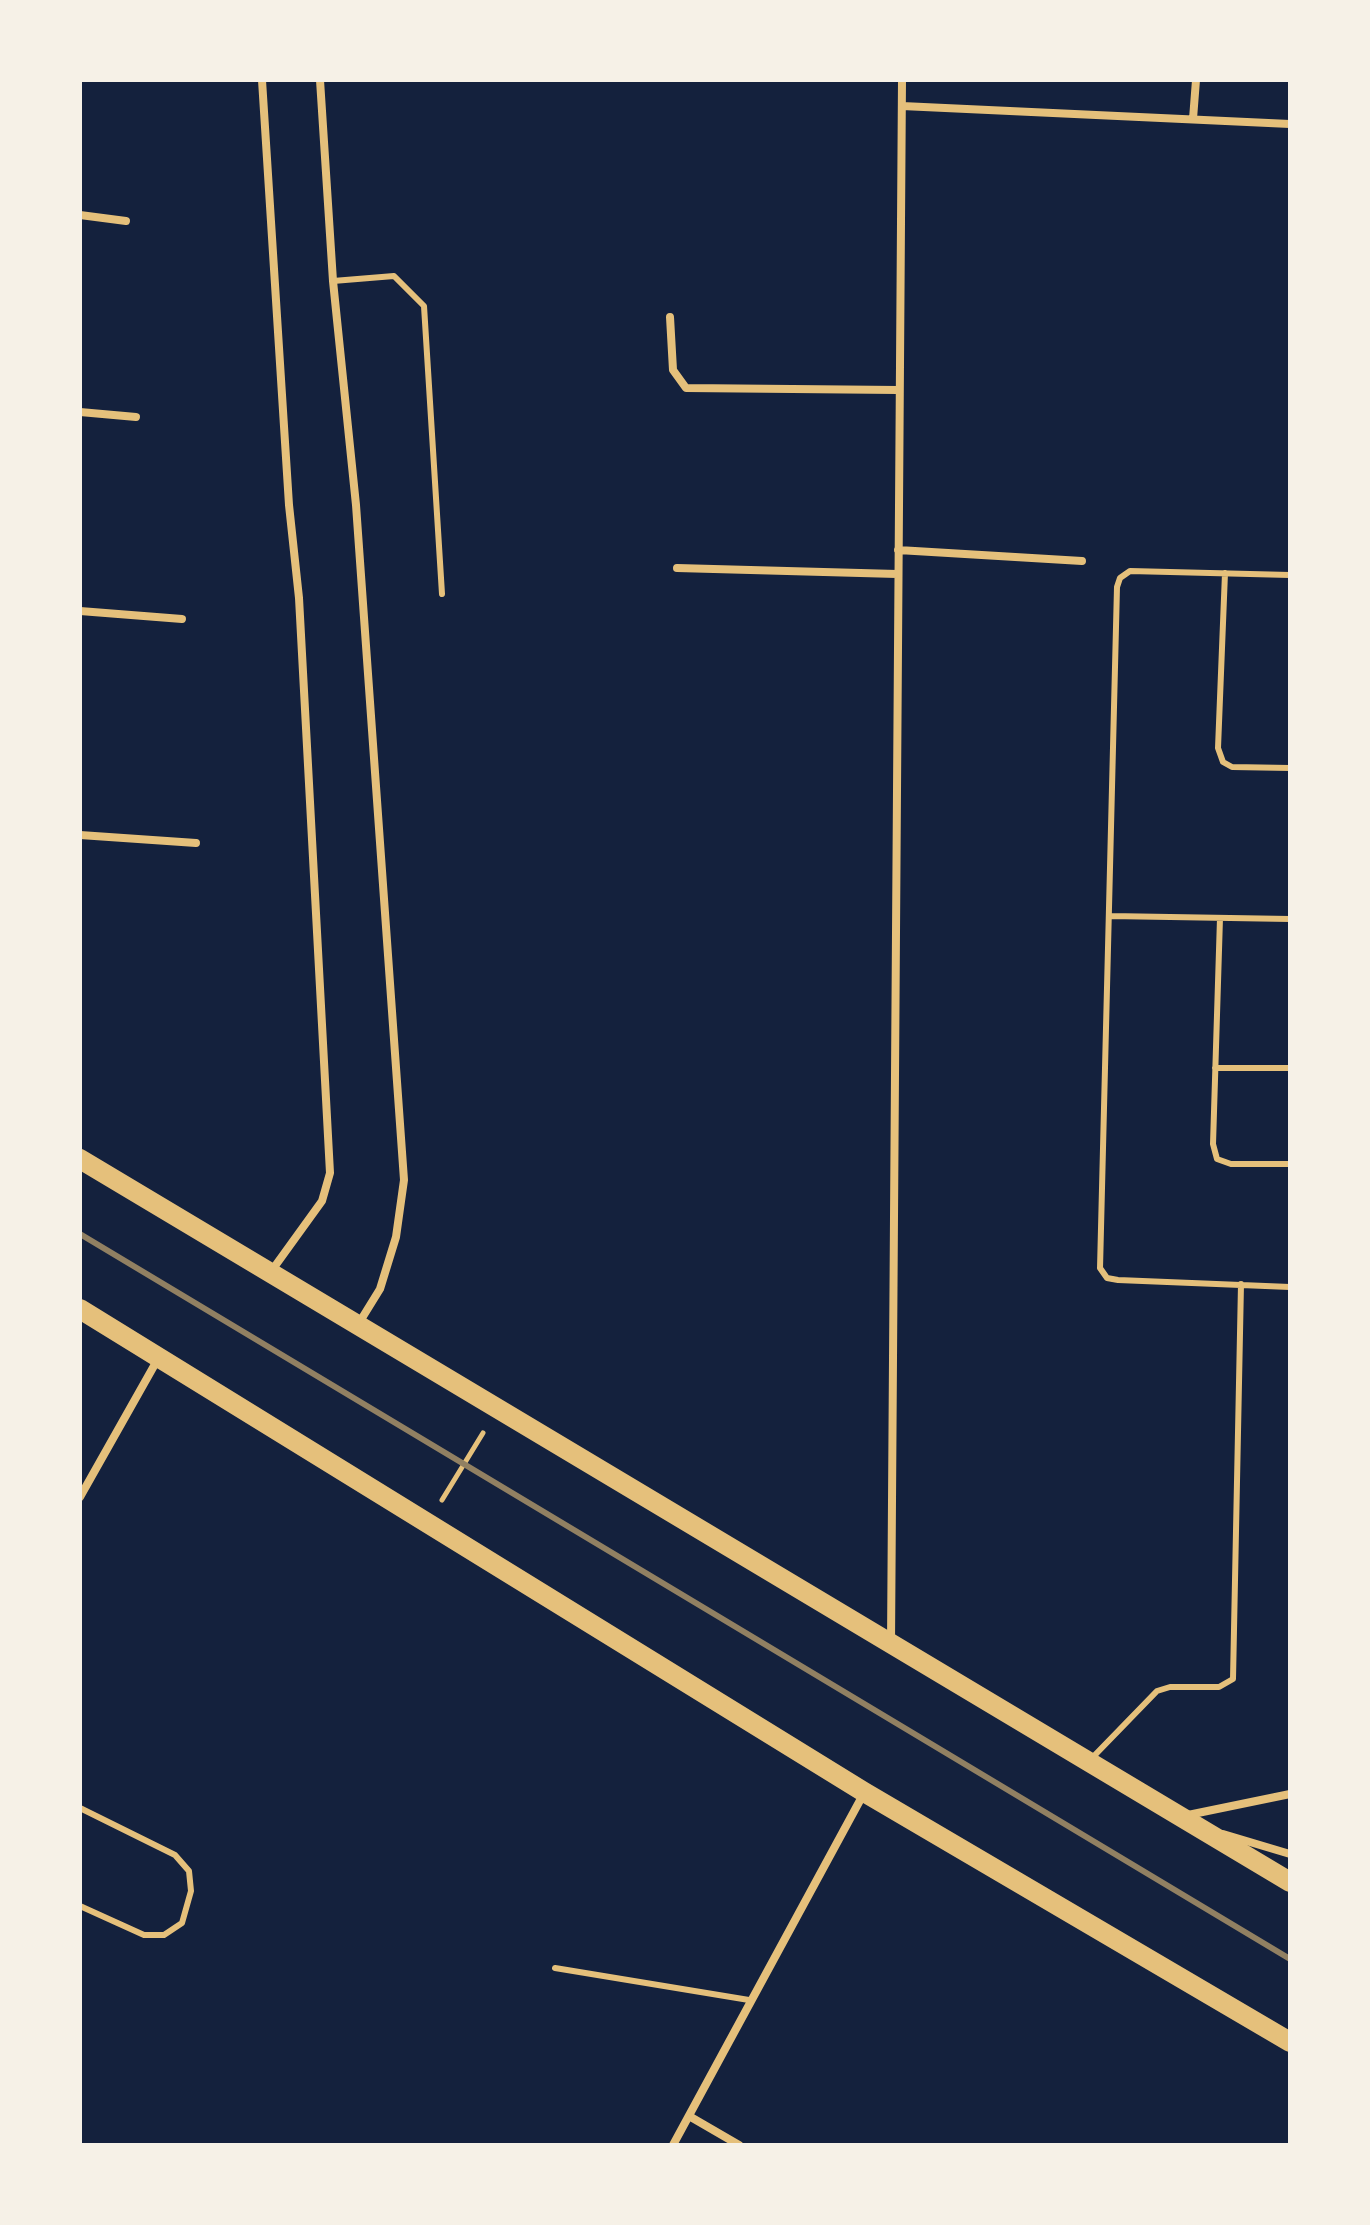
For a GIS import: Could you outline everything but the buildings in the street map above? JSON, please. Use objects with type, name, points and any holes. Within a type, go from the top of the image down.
[{"type":"main road","points":[[80,1159],[1290,1882]]},
{"type":"main road","points":[[80,1309],[864,1792],[1290,2042]]},
{"type":"street","points":[[262,80],[289,505],[299,598],[330,1173],[322,1201],[269,1273]]},
{"type":"street","points":[[320,80],[333,281],[356,505],[404,1180],[396,1237],[380,1289],[358,1324]]},
{"type":"street","points":[[891,1644],[902,80]]},
{"type":"street","points":[[1193,119],[1196,80]]},
{"type":"street","points":[[902,106],[1290,124]]},
{"type":"street","points":[[80,215],[126,221]]},
{"type":"street","points":[[670,317],[673,370],[686,388],[898,390]]},
{"type":"street","points":[[80,412],[136,417]]},
{"type":"street","points":[[898,550],[1082,561]]},
{"type":"street","points":[[677,568],[897,574]]},
{"type":"street","points":[[80,611],[182,619]]},
{"type":"street","points":[[80,835],[196,843]]},
{"type":"street","points":[[80,1497],[159,1356]]},
{"type":"street","points":[[673,2145],[864,1792]]},
{"type":"street","points":[[1184,1820],[1290,1794]]},
{"type":"street","points":[[1184,1820],[1290,1854]]},
{"type":"street","points":[[689,2116],[739,2145]]},
{"type":"lane","points":[[333,281],[394,276],[424,306],[442,594]]},
{"type":"lane","points":[[1290,575],[1130,571],[1120,578],[1100,1268],[1107,1278],[1118,1280],[1290,1287]]},
{"type":"lane","points":[[1225,573],[1218,748],[1223,762],[1232,767],[1290,768]]},
{"type":"lane","points":[[1110,916],[1290,919]]},
{"type":"lane","points":[[1220,918],[1213,1144],[1217,1159],[1231,1164],[1290,1164]]},
{"type":"lane","points":[[1215,1068],[1290,1068]]},
{"type":"lane","points":[[1090,1761],[1157,1691],[1170,1687],[1219,1687],[1233,1679],[1241,1284]]},
{"type":"lane","points":[[80,1808],[175,1855],[189,1871],[191,1891],[182,1923],[164,1935],[144,1935],[80,1906]]},
{"type":"lane","points":[[555,1968],[749,2000]]},
{"type":"path","points":[[429,1522],[498,1408]]},
{"type":"railway","points":[[80,1234],[1290,1959]]}]
